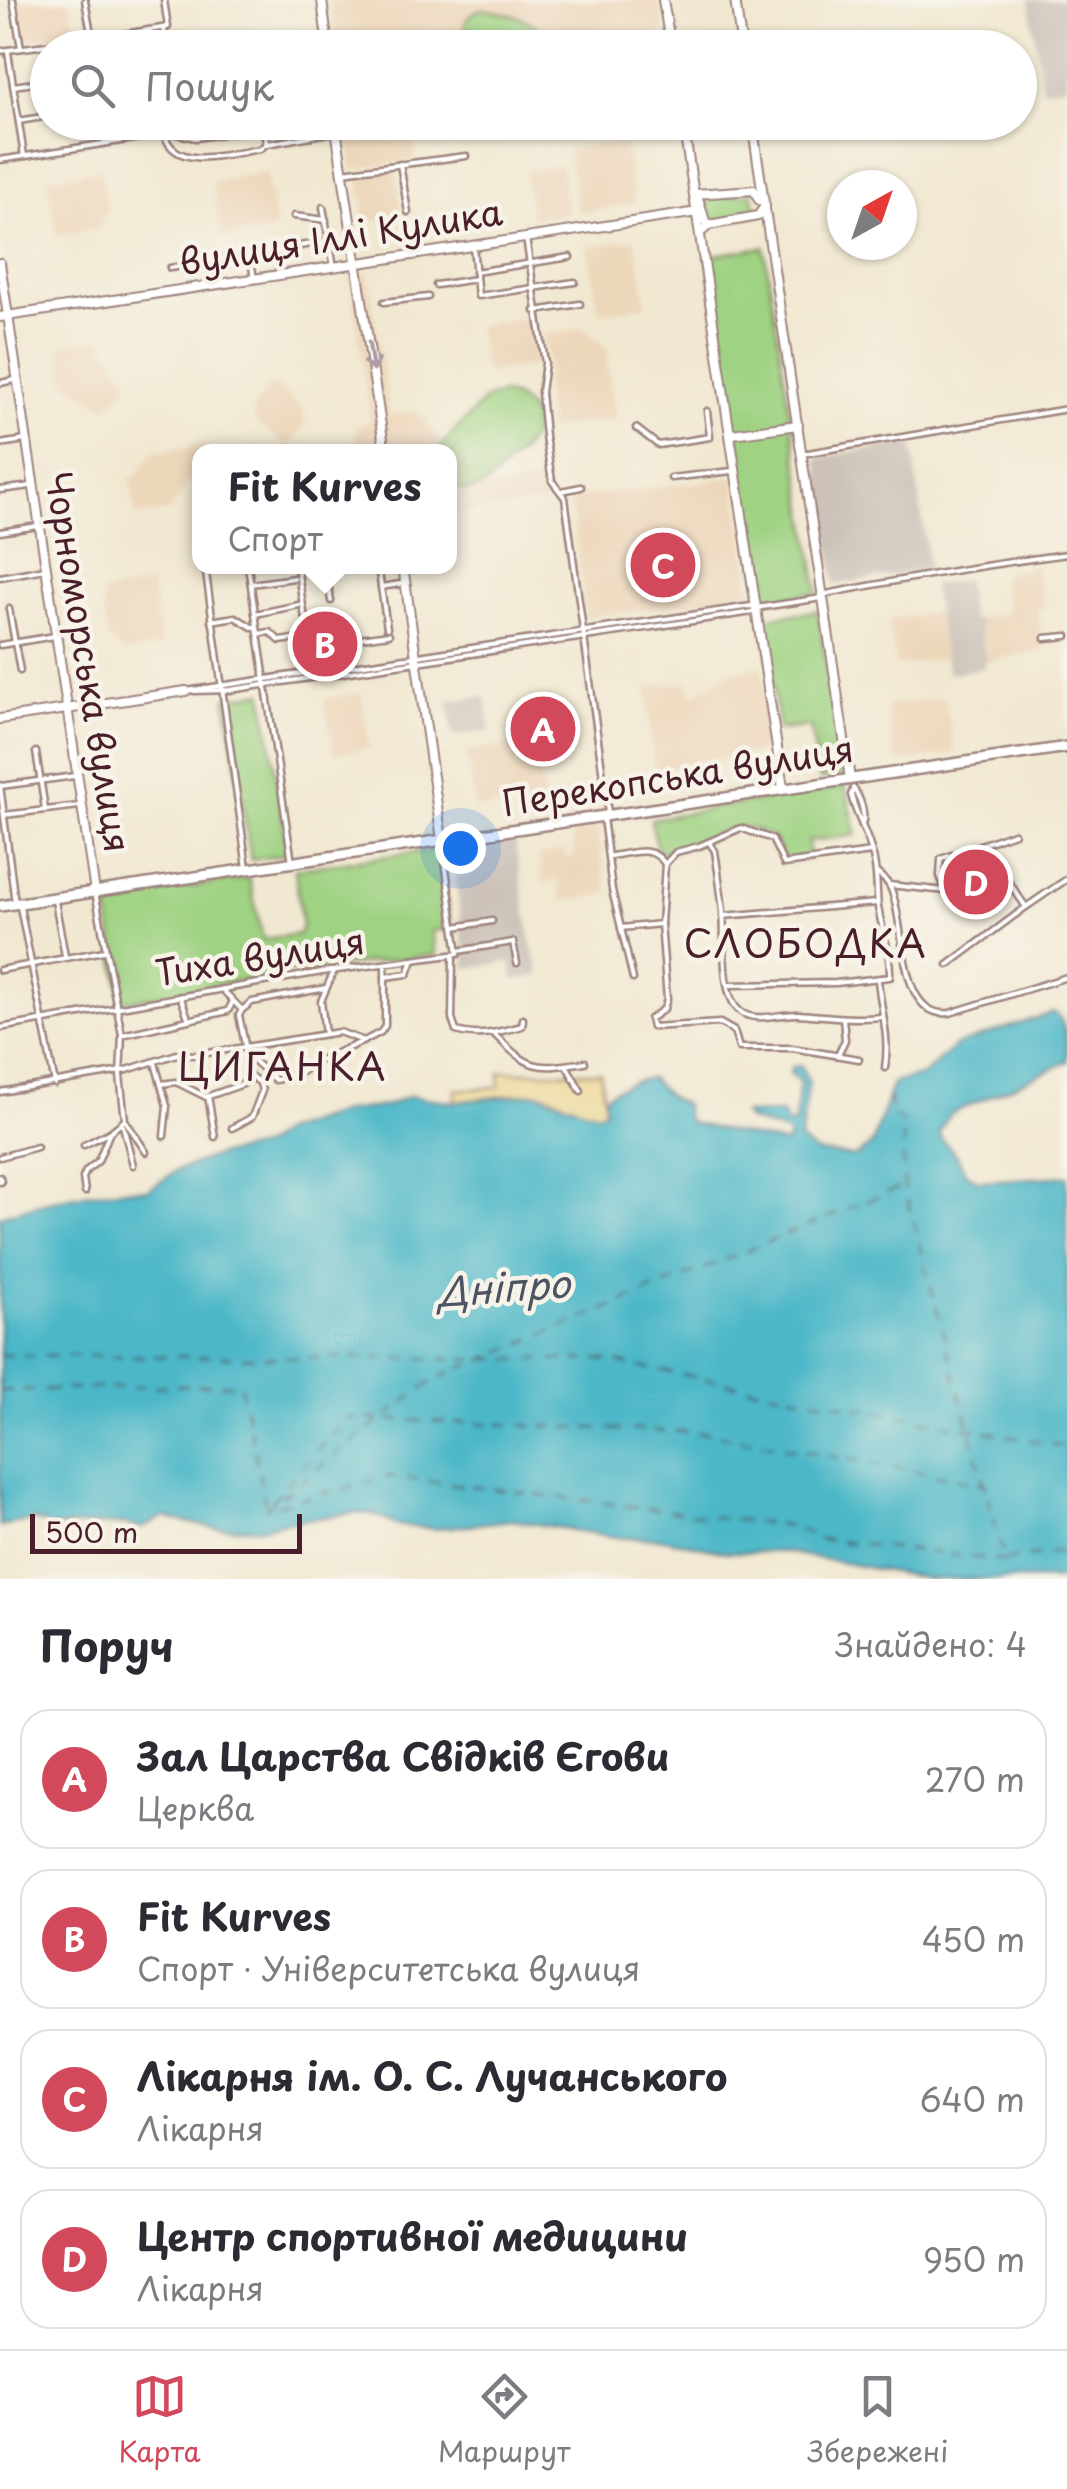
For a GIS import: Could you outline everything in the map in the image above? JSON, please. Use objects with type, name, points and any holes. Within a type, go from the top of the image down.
[{"type":"main road","name":"Перекопська вулиця","points":[[0,906],[1067,747]]},
{"type":"street","points":[[13,0],[21,48]]},
{"type":"street","points":[[85,0],[91,30]]},
{"type":"street","points":[[152,30],[166,28],[164,0]]},
{"type":"street","points":[[322,0],[326,30]]},
{"type":"street","points":[[664,0],[668,30]]},
{"type":"street","points":[[735,0],[739,30]]},
{"type":"street","points":[[0,51],[30,47]]},
{"type":"street","points":[[8,50],[24,156]]},
{"type":"street","points":[[13,86],[30,84]]},
{"type":"street","points":[[18,121],[30,119]]},
{"type":"street","points":[[105,140],[106,144]]},
{"type":"street","points":[[0,160],[132,140]]},
{"type":"street","points":[[166,140],[180,155],[205,157],[260,149],[283,140]]},
{"type":"street","points":[[266,140],[267,144]]},
{"type":"street","points":[[338,140],[385,444]]},
{"type":"street","points":[[686,140],[701,209],[700,232],[784,788]]},
{"type":"street","points":[[729,985],[878,980],[891,974],[878,903],[877,872],[850,794],[854,790],[754,140]]},
{"type":"street","points":[[701,209],[744,190],[757,178],[756,152]]},
{"type":"street","points":[[342,172],[466,156]]},
{"type":"street","points":[[400,164],[408,212]]},
{"type":"street","points":[[744,190],[758,194],[765,212]]},
{"type":"street","points":[[324,207],[334,267]]},
{"type":"street","points":[[701,209],[764,222],[770,242]]},
{"type":"street","name":"вулиця Іллі Кулика","points":[[4,317],[701,209]]},
{"type":"street","points":[[752,218],[765,212]]},
{"type":"street","points":[[294,216],[326,220]]},
{"type":"street","points":[[526,238],[544,363],[541,392],[545,436],[552,481],[565,498],[612,890],[633,979]]},
{"type":"street","points":[[170,268],[330,241]]},
{"type":"street","points":[[473,246],[478,296],[575,282]]},
{"type":"street","points":[[250,254],[254,279]]},
{"type":"street","points":[[475,272],[570,257]]},
{"type":"street","name":"Чорноморська вулиця","points":[[0,270],[4,317],[18,380],[94,892],[122,1035],[124,1122],[132,1165]]},
{"type":"street","points":[[436,285],[476,279]]},
{"type":"street","points":[[384,302],[428,297]]},
{"type":"street","points":[[536,311],[580,304]]},
{"type":"street","points":[[0,383],[18,380]]},
{"type":"street","points":[[802,454],[1067,409]]},
{"type":"street","points":[[636,428],[658,445],[710,437],[707,411]]},
{"type":"street","points":[[732,434],[798,425]]},
{"type":"street","points":[[0,444],[27,440]]},
{"type":"street","points":[[671,478],[737,470]]},
{"type":"street","points":[[0,490],[31,486]]},
{"type":"street","points":[[559,491],[581,487]]},
{"type":"street","points":[[0,532],[38,526]]},
{"type":"street","points":[[0,719],[221,683],[264,681],[416,660],[756,608],[927,578],[948,570],[1067,554]]},
{"type":"street","points":[[0,576],[44,569]]},
{"type":"street","points":[[206,574],[247,868]]},
{"type":"street","points":[[249,574],[292,862]]},
{"type":"street","points":[[297,574],[305,619]]},
{"type":"street","points":[[321,574],[322,578],[327,577],[331,601]]},
{"type":"street","points":[[212,621],[236,617],[252,628],[270,632],[280,641],[327,634],[338,641],[388,631],[379,574]]},
{"type":"street","points":[[404,574],[455,928],[452,1019],[456,1031],[472,1036],[522,1026],[522,1019]]},
{"type":"street","points":[[251,584],[294,578]]},
{"type":"street","points":[[381,588],[406,582]]},
{"type":"street","points":[[255,614],[299,605]]},
{"type":"street","points":[[10,609],[20,672]]},
{"type":"street","points":[[0,645],[56,636]]},
{"type":"street","points":[[1045,638],[1067,636]]},
{"type":"street","points":[[186,691],[222,691],[264,681]]},
{"type":"street","points":[[36,752],[46,809]]},
{"type":"street","points":[[56,1084],[17,903],[0,786],[77,776]]},
{"type":"street","points":[[4,816],[82,805]]},
{"type":"street","points":[[609,856],[647,850],[660,855],[676,852],[734,830],[747,829],[772,840],[787,864],[872,852]]},
{"type":"street","points":[[946,891],[940,876],[941,859],[1014,833]]},
{"type":"street","points":[[709,842],[715,851],[724,916],[726,976],[733,1004],[743,1014],[755,1016],[882,1017]]},
{"type":"street","points":[[0,846],[9,844]]},
{"type":"street","points":[[665,864],[676,852]]},
{"type":"street","points":[[660,855],[665,864],[660,924],[668,999],[664,1010],[650,1019],[652,1027],[720,1023],[734,1030],[740,1048],[792,1048],[859,1059]]},
{"type":"street","points":[[1000,870],[1026,906]]},
{"type":"street","points":[[877,872],[889,884],[908,973],[927,1010],[936,1014],[970,1008],[1067,977]]},
{"type":"street","points":[[948,965],[1067,878]]},
{"type":"street","points":[[889,884],[996,895],[1013,888]]},
{"type":"street","points":[[54,897],[66,958]]},
{"type":"street","points":[[724,916],[878,903]]},
{"type":"street","points":[[455,928],[492,921]]},
{"type":"street","points":[[622,928],[660,924]]},
{"type":"street","name":"Тиха вулиця","points":[[0,1028],[513,942],[517,964]]},
{"type":"street","points":[[0,970],[104,950]]},
{"type":"street","name":"Тиха вулиця","points":[[385,977],[408,974],[413,960]]},
{"type":"street","points":[[247,1055],[264,1074],[280,1081],[381,1032],[385,964]]},
{"type":"street","points":[[326,1034],[321,1001],[333,973]]},
{"type":"street","points":[[878,980],[889,1044],[885,1068]]},
{"type":"street","name":"Тиха вулиця","points":[[242,1010],[252,1002],[326,988]]},
{"type":"street","points":[[161,1084],[176,1082],[190,1092],[208,1096],[243,1084],[249,1077],[239,1015],[242,1010],[222,989]]},
{"type":"street","points":[[180,996],[188,1020]]},
{"type":"street","name":"Тиха вулиця","points":[[122,1035],[228,1010],[233,1001]]},
{"type":"street","points":[[838,1055],[845,1040],[843,1018]]},
{"type":"street","points":[[0,1092],[155,1063],[177,1054],[346,1032],[364,1040]]},
{"type":"street","points":[[493,1033],[528,1064],[542,1068],[585,1062]]},
{"type":"street","points":[[155,1063],[167,1106],[164,1136]]},
{"type":"street","points":[[566,1065],[581,1091]]},
{"type":"street","points":[[232,1128],[250,1120],[256,1112],[262,1087],[249,1077]]},
{"type":"street","points":[[208,1096],[215,1137]]},
{"type":"street","points":[[84,1145],[124,1122],[146,1152]]},
{"type":"street","points":[[85,1192],[84,1175],[98,1161],[110,1132]]},
{"type":"street","points":[[0,1157],[38,1147]]},
{"type":"shaded area","points":[[18,0],[70,0],[74,30],[30,30],[30,39],[24,40]]},
{"type":"shaded area","points":[[329,0],[659,0],[664,30],[333,30]]},
{"type":"shaded area","points":[[1029,0],[1067,0],[1067,85],[1042,89],[1037,30],[1033,30]]},
{"type":"shaded area","points":[[349,140],[414,140],[416,159],[353,170]]},
{"type":"shaded area","points":[[625,141],[634,204],[577,212],[568,148]]},
{"type":"shaded area","points":[[561,166],[567,213],[531,218],[525,171]]},
{"type":"shaded area","points":[[101,169],[108,210],[98,228],[57,235],[47,178]]},
{"type":"shaded area","points":[[396,169],[402,216],[365,221],[358,174]]},
{"type":"shaded area","points":[[266,172],[276,229],[222,239],[212,182]]},
{"type":"shaded area","points":[[635,239],[647,305],[599,314],[587,247]]},
{"type":"shaded area","points":[[368,273],[390,415],[417,412],[419,419],[428,417],[429,428],[439,439],[437,444],[350,444],[355,442],[356,426],[371,421],[350,277]]},
{"type":"shaded area","points":[[529,317],[537,365],[485,373],[477,326]]},
{"type":"shaded area","points":[[585,328],[609,350],[607,364],[616,418],[550,429],[543,335]]},
{"type":"shaded area","points":[[100,338],[129,384],[107,408],[66,382],[60,345]]},
{"type":"shaded area","points":[[271,384],[303,408],[305,425],[290,444],[284,444],[256,423],[252,411]]},
{"type":"shaded area","points":[[912,442],[929,569],[835,585],[817,458]]},
{"type":"shaded area","points":[[192,447],[192,476],[170,512],[136,516],[130,477],[136,476],[153,452]]},
{"type":"shaded area","points":[[735,477],[751,596],[586,617],[571,498]]},
{"type":"shaded area","points":[[542,481],[545,502],[457,515],[457,494]]},
{"type":"shaded area","points":[[1036,566],[1042,607],[1037,609],[1045,651],[986,661],[978,619],[1008,614],[1002,575]]},
{"type":"shaded area","points":[[965,580],[971,619],[978,619],[986,661],[984,668],[948,674],[932,585]]},
{"type":"shaded area","points":[[151,585],[161,647],[125,652],[108,640],[101,593]]},
{"type":"shaded area","points":[[936,612],[945,659],[896,666],[888,620]]},
{"type":"shaded area","points":[[761,666],[773,749],[654,769],[647,687],[688,682],[691,696],[731,672]]},
{"type":"shaded area","points":[[361,693],[370,748],[334,754],[324,699]]},
{"type":"shaded area","points":[[486,696],[490,731],[453,736],[448,701]]},
{"type":"shaded area","points":[[944,698],[955,753],[896,762],[886,706]]},
{"type":"shaded area","points":[[536,742],[544,800],[475,809],[467,751]]},
{"type":"shaded area","points":[[596,826],[608,894],[562,901],[558,881],[543,883],[539,855],[565,851],[566,857],[575,856],[571,830]]},
{"type":"shaded area","points":[[514,837],[540,975],[514,980],[511,962],[466,968],[452,847]]},
{"type":"green space","points":[[482,9],[513,15],[539,30],[466,30],[469,16]]},
{"type":"green space","points":[[752,193],[757,213],[754,215],[710,221],[708,198]]},
{"type":"green space","points":[[764,247],[818,592],[762,601],[708,256]]},
{"type":"green space","points":[[503,394],[525,405],[533,418],[533,434],[483,487],[458,489],[457,444],[443,444],[486,399]]},
{"type":"green space","points":[[818,611],[844,776],[820,779],[810,726],[779,730],[764,618]]},
{"type":"green space","points":[[263,692],[288,854],[251,860],[226,698]]},
{"type":"green space","points":[[845,786],[857,835],[808,841],[810,858],[784,861],[774,838],[746,828],[658,852],[651,819]]},
{"type":"green space","points":[[438,849],[451,928],[432,931],[436,955],[288,972],[121,1002],[107,900],[249,878],[263,939],[299,934],[302,927],[295,869]]},
{"type":"sand","points":[[500,1072],[600,1072],[606,1109],[584,1111],[538,1093],[455,1102],[455,1090],[499,1087]]},
{"type":"water","name":"Дніпро","points":[[1054,1012],[1064,1027],[1067,1062],[950,1114],[939,1132],[965,1172],[979,1181],[1067,1176],[1067,1579],[929,1579],[785,1552],[726,1552],[660,1538],[621,1538],[512,1520],[435,1529],[396,1525],[373,1514],[356,1513],[260,1528],[213,1528],[163,1517],[143,1528],[123,1524],[55,1527],[34,1520],[0,1526],[0,1216],[93,1193],[148,1190],[177,1170],[219,1155],[261,1147],[284,1131],[410,1096],[455,1102],[538,1093],[596,1113],[605,1110],[605,1096],[610,1092],[650,1078],[669,1097],[685,1105],[691,1123],[785,1144],[790,1137],[787,1133],[746,1119],[743,1114],[782,1113],[787,1124],[794,1125],[800,1082],[790,1073],[792,1067],[801,1066],[809,1082],[800,1140],[815,1152],[855,1157],[872,1144],[893,1083],[923,1075],[956,1045]]},
{"type":"ferry route","points":[[890,1096],[891,1113],[903,1123],[904,1186],[1005,1561],[820,1539],[795,1527],[391,1476],[266,1508],[435,1379],[904,1186]]},
{"type":"ferry route","points":[[0,1355],[478,1359]]},
{"type":"ferry route","points":[[486,1359],[605,1360],[1067,1447]]},
{"type":"ferry route","points":[[0,1391],[240,1384],[266,1507]]},
{"type":"ferry route","points":[[272,1501],[347,1418],[708,1433],[986,1484],[990,1499]]},
{"type":"ferry route","points":[[1005,1560],[1067,1550]]},
{"type":"place","name":"Лікарня ім. О. С. Лучанського","points":[[663,565]]},
{"type":"place","name":"Fit Kurves","points":[[325,644]]},
{"type":"place","name":"Зал Царства Свідків Єгови","points":[[543,729]]},
{"type":"place","name":"Центр спортивної медицини","points":[[976,882]]},
{"type":"district","name":"СЛОБОДКА","points":[[806,945]]},
{"type":"district","name":"ЦИГАНКА","points":[[283,1068]]}]
